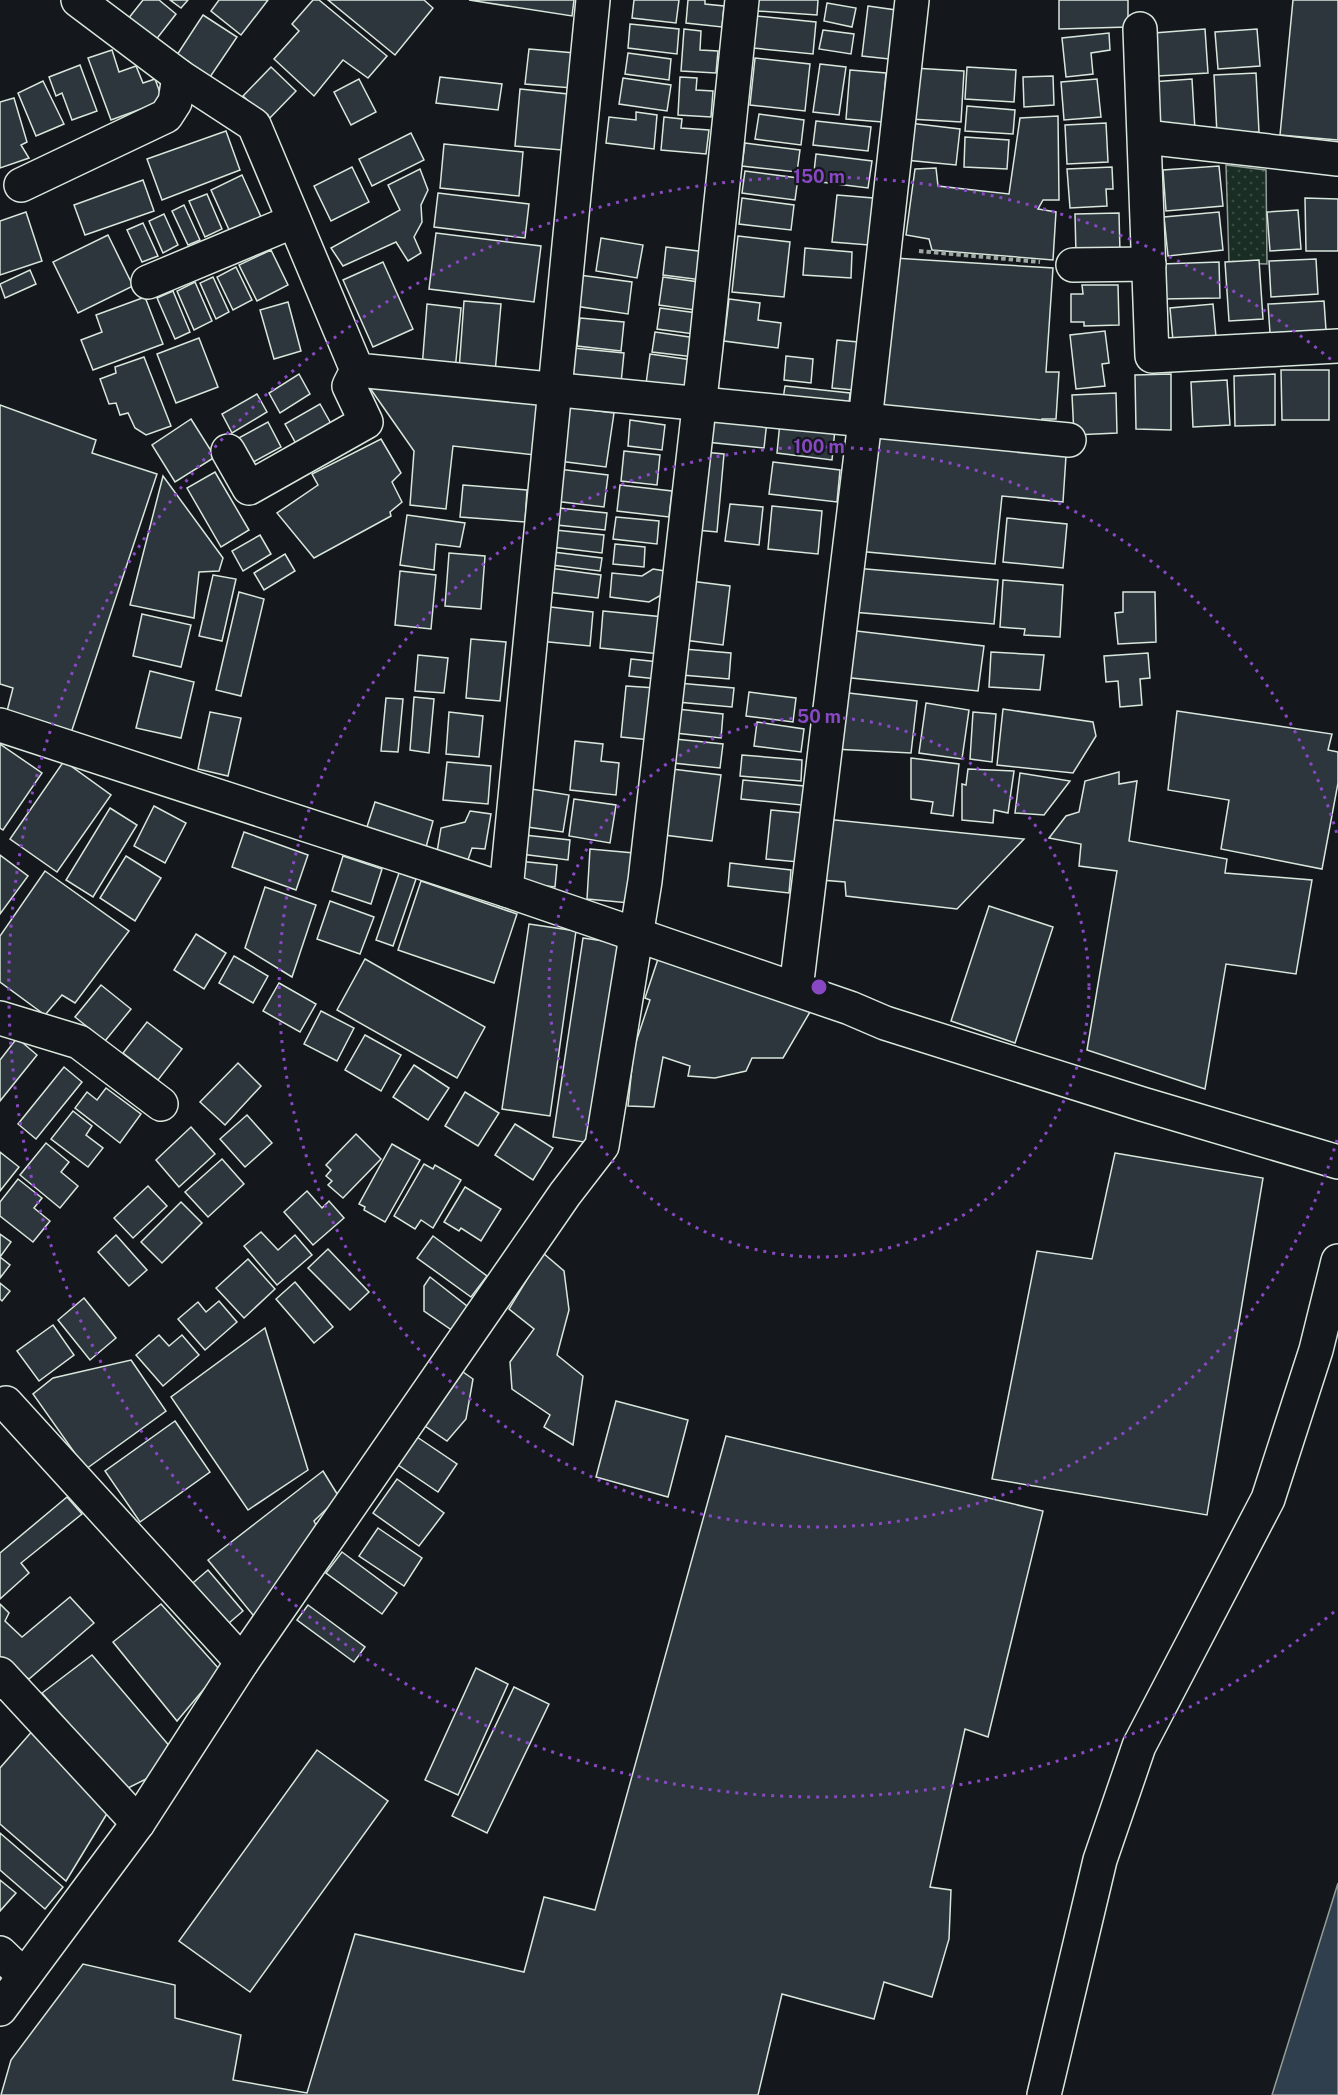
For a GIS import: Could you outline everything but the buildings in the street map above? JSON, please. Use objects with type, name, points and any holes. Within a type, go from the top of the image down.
[{"type":"street","points":[[78,0],[179,76],[254,125],[357,370],[349,386],[366,422],[249,488],[228,451]]},
{"type":"street","points":[[506,890],[592,0]]},
{"type":"street","points":[[0,2009],[138,1823],[242,1662],[565,1194],[602,1146],[637,936],[699,403],[742,0]]},
{"type":"street","points":[[796,989],[865,421],[912,0]]},
{"type":"street","points":[[1140,29],[1152,356],[1338,346]]},
{"type":"street","points":[[21,185],[166,116],[175,102],[179,76]]},
{"type":"street","points":[[1144,137],[1338,159]]},
{"type":"street","points":[[148,282],[294,221]]},
{"type":"street","points":[[1073,266],[1149,264]]},
{"type":"street","points":[[357,370],[1069,440]]},
{"type":"street","points":[[0,725],[506,890],[796,989],[896,1027],[1338,1162]]},
{"type":"street","points":[[0,1018],[79,1042],[161,1104]]},
{"type":"street","points":[[1044,2095],[1100,1860],[1139,1746],[1268,1499],[1316,1350],[1338,1261]]},
{"type":"street","points":[[6,1403],[242,1662]]},
{"type":"street","points":[[0,1674],[138,1823]]},
{"type":"street","points":[[0,1953],[24,1976]]},
{"type":"path","points":[[884,248],[1073,266]]},
{"type":"green space","points":[[1226,165],[1266,170],[1267,264],[1229,263]]},
{"type":"water","points":[[1338,1883],[1338,2095],[1272,2095]]}]
